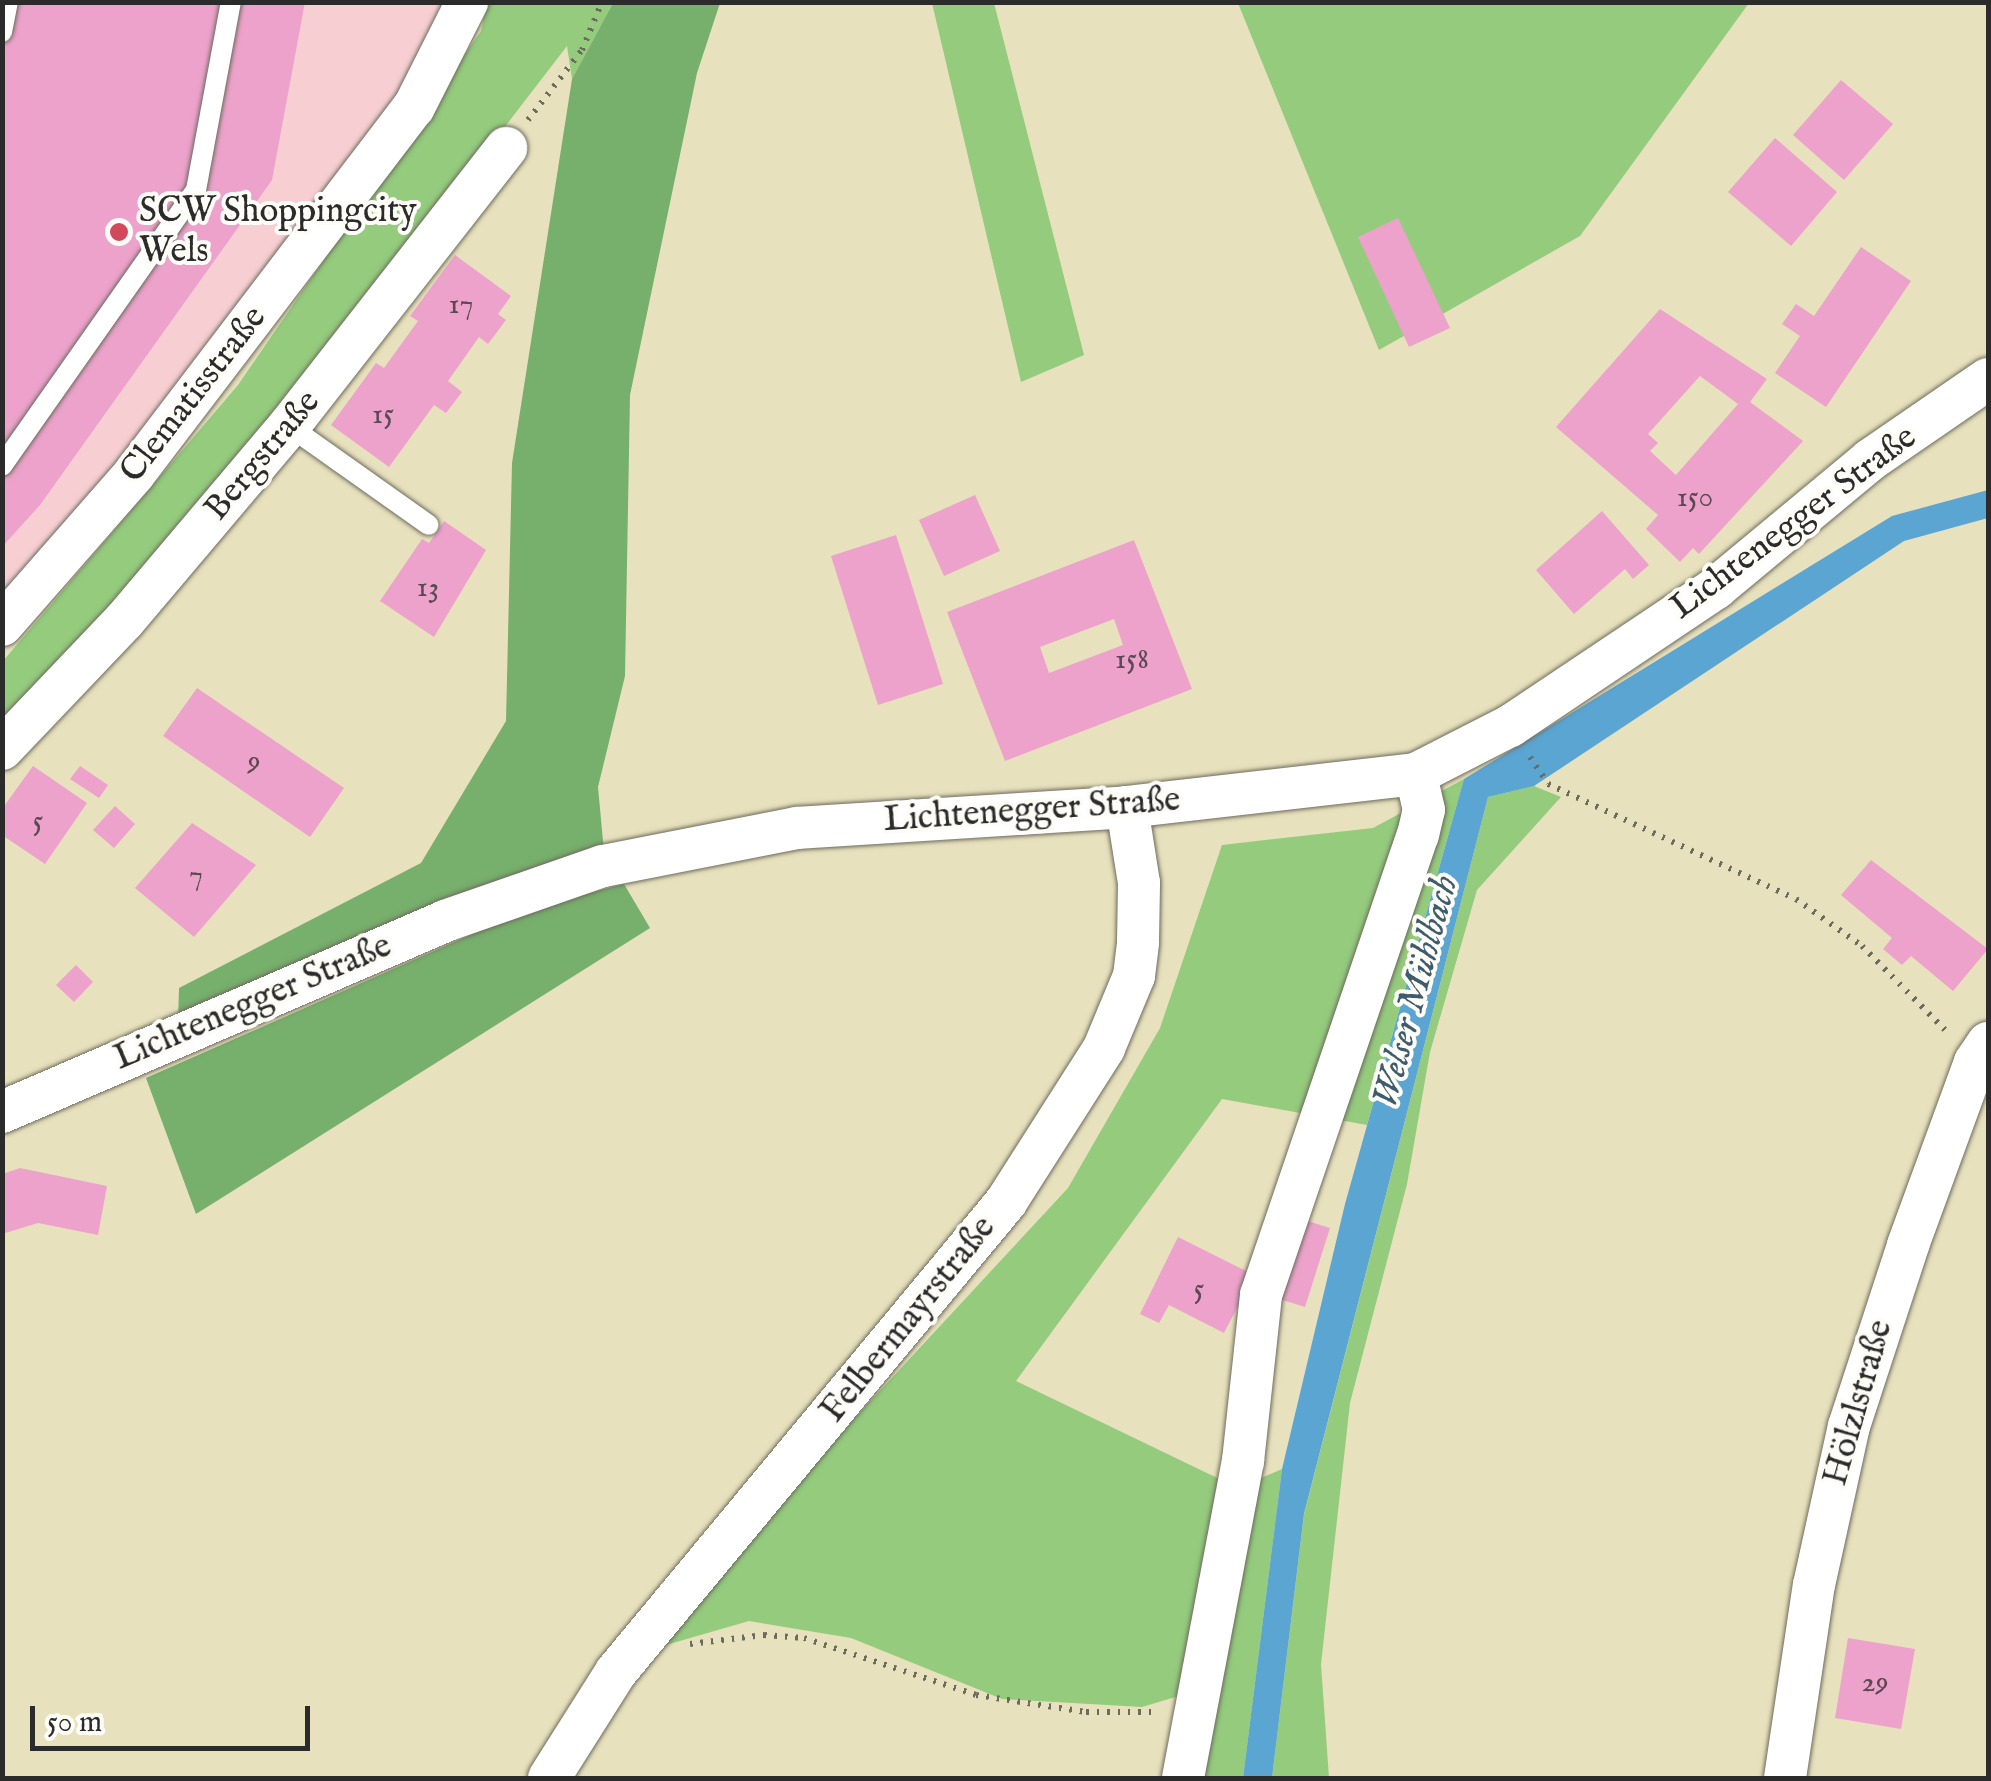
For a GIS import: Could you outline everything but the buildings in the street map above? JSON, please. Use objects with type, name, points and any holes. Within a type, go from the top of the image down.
[{"type":"street","name":"Clematisstraße","points":[[2,625],[134,474],[414,107],[466,2]]},
{"type":"street","name":"Bergstraße","points":[[2,749],[124,621],[290,426],[506,148]]},
{"type":"street","name":"Lichtenegger Straße","points":[[2,1112],[428,928],[603,866],[797,828],[1127,808],[1416,774],[1510,726],[1716,588],[1870,460],[1988,379]]},
{"type":"street","points":[[1183,1778],[1192,1711],[1238,1494],[1260,1295],[1418,835],[1424,810],[1416,774]]},
{"type":"street","name":"Felbermayrstraße","points":[[549,1778],[616,1672],[1006,1202],[1104,1048],[1134,976],[1138,942],[1139,883],[1127,808]]},
{"type":"street","name":"Hölzlstraße","points":[[1785,1778],[1814,1585],[1849,1426],[1982,1053]]},
{"type":"lane","points":[[2,32],[8,2]]},
{"type":"lane","points":[[2,466],[196,190],[231,2]]},
{"type":"lane","points":[[290,426],[429,525]]},
{"type":"path","points":[[506,148],[582,50],[602,2]]},
{"type":"path","points":[[1548,784],[1796,900],[1862,946],[1982,1053]]},
{"type":"path","points":[[679,1646],[723,1637],[804,1638],[930,1682],[1031,1706],[1192,1711]]},
{"type":"shaded area","name":"SCW Shoppingcity Wels","points":[[3,3],[447,3],[427,61],[129,452],[3,598]]},
{"type":"green space","points":[[487,3],[613,3],[572,79],[567,46],[248,461],[3,734],[3,661],[238,385],[481,31]]},
{"type":"green space","points":[[613,3],[720,3],[697,73],[630,395],[625,676],[598,787],[604,852],[178,1022],[179,988],[421,863],[506,721],[512,463],[572,79]]},
{"type":"green space","points":[[932,3],[994,3],[1084,355],[1021,382]]},
{"type":"green space","points":[[1238,3],[1749,3],[1580,236],[1379,350]]},
{"type":"green space","points":[[1464,779],[1367,1125],[1222,1099],[1016,1381],[1238,1488],[1282,1469],[1243,1778],[1198,1778],[1212,1686],[1142,1707],[1002,1699],[851,1638],[749,1621],[659,1647],[852,1421],[1068,1188],[1160,1028],[1222,845],[1373,828]]},
{"type":"green space","points":[[1534,786],[1561,797],[1477,890],[1430,1052],[1407,1184],[1350,1403],[1321,1664],[1329,1778],[1272,1778],[1304,1515],[1488,797]]},
{"type":"green space","points":[[624,884],[650,928],[196,1214],[146,1078],[534,907]]},
{"type":"water","name":"Welser Mühlbach","points":[[1988,490],[1988,518],[1904,541],[1534,786],[1488,797],[1304,1514],[1272,1778],[1243,1778],[1282,1469],[1345,1204],[1464,779],[1892,516]]},
{"type":"place","name":"SCW Shoppingcity Wels","points":[[119,232]]}]
